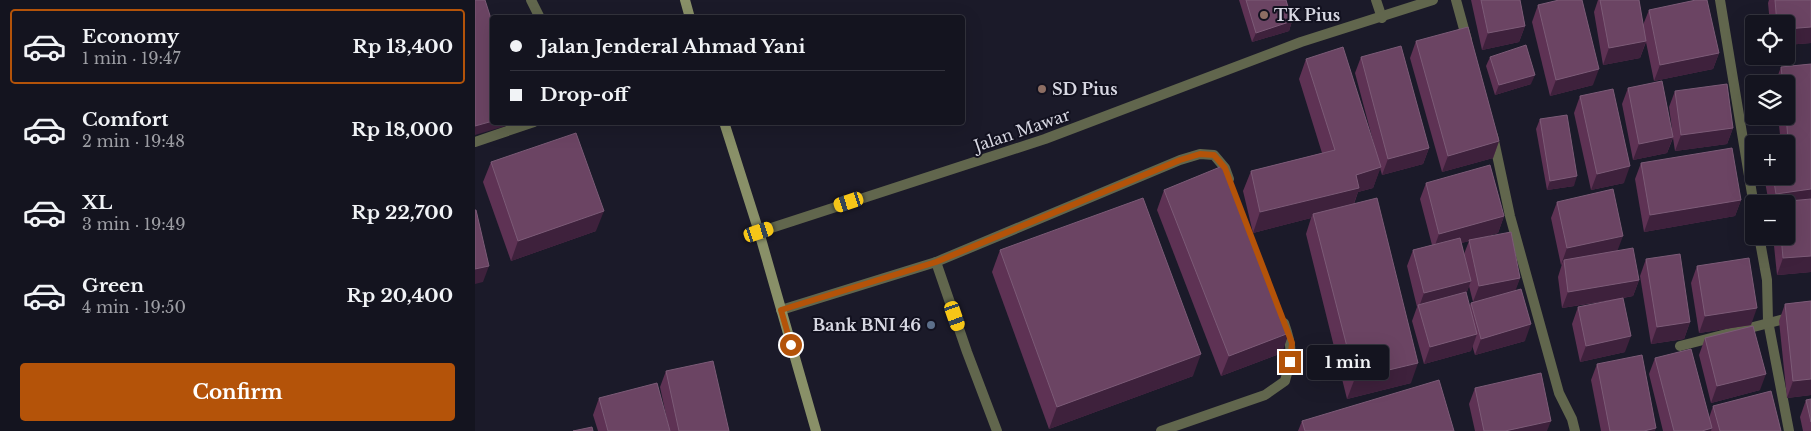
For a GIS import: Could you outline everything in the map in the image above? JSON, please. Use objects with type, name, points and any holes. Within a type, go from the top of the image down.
[{"type":"main road","points":[[685,0],[689,15]]},
{"type":"main road","points":[[725,125],[759,232],[816,431]]},
{"type":"street","points":[[531,0],[538,15]]},
{"type":"street","points":[[1376,0],[1382,18]]},
{"type":"street","name":"Jalan Mawar","points":[[759,232],[1045,139],[1301,42],[1382,18],[1433,0]]},
{"type":"street","points":[[1456,0],[1469,47]]},
{"type":"street","points":[[1720,0],[1752,195]]},
{"type":"street","points":[[1489,123],[1510,216],[1556,384],[1572,419],[1575,431]]},
{"type":"street","points":[[475,142],[524,125]]},
{"type":"street","points":[[781,310],[936,262],[1180,160],[1200,154],[1214,155],[1225,168],[1232,186]]},
{"type":"street","points":[[1761,245],[1767,280],[1768,321],[1789,431]]},
{"type":"street","points":[[936,262],[997,431]]},
{"type":"street","points":[[1679,346],[1768,321],[1811,312]]},
{"type":"street","points":[[1161,431],[1265,394],[1285,381],[1292,343],[1281,315]]},
{"type":"building","points":[[475,0],[485,0],[490,16],[490,122],[475,126]]},
{"type":"building","name":"TK Pius","points":[[1246,0],[1286,0],[1292,21],[1256,33]]},
{"type":"building","points":[[1481,0],[1520,0],[1525,26],[1488,33]]},
{"type":"building","points":[[1559,0],[1582,0],[1599,69],[1556,80],[1538,5]]},
{"type":"building","points":[[1600,0],[1639,0],[1646,41],[1609,48]]},
{"type":"building","points":[[1696,0],[1707,0],[1719,53],[1660,65],[1649,10]]},
{"type":"building","points":[[1775,0],[1811,0],[1811,27],[1795,28],[1795,15],[1776,15]]},
{"type":"building","points":[[1468,27],[1499,141],[1448,156],[1416,41]]},
{"type":"building","points":[[1526,45],[1535,75],[1499,85],[1490,57]]},
{"type":"building","points":[[1401,46],[1429,148],[1388,159],[1361,57]]},
{"type":"building","points":[[1343,47],[1381,167],[1356,175],[1359,188],[1260,212],[1251,171],[1335,150],[1306,59]]},
{"type":"building","points":[[1811,64],[1811,189],[1776,194],[1774,185],[1795,185],[1795,135],[1788,135],[1787,125],[1795,125],[1795,75],[1782,75],[1781,67]]},
{"type":"building","points":[[1662,81],[1673,137],[1639,144],[1628,88]]},
{"type":"building","points":[[1727,84],[1733,128],[1681,135],[1675,91]]},
{"type":"building","points":[[1613,89],[1630,166],[1597,174],[1580,96]]},
{"type":"building","points":[[1567,115],[1577,176],[1550,181],[1540,119]]},
{"type":"building","points":[[576,133],[604,211],[518,241],[491,162]]},
{"type":"building","points":[[1732,148],[1741,200],[1650,215],[1641,163]]},
{"type":"building","points":[[1225,165],[1289,333],[1229,356],[1164,190]]},
{"type":"building","points":[[1490,165],[1504,216],[1439,234],[1426,183]]},
{"type":"building","points":[[1613,189],[1623,236],[1567,248],[1557,202]]},
{"type":"building","points":[[1143,198],[1201,354],[1057,407],[1000,250]]},
{"type":"building","points":[[1377,198],[1418,363],[1355,378],[1313,214]]},
{"type":"building","points":[[1811,199],[1811,256],[1783,258],[1782,245],[1795,245],[1795,200]]},
{"type":"building","points":[[475,210],[489,266],[475,269]]},
{"type":"building","points":[[1511,232],[1520,278],[1479,286],[1469,240]]},
{"type":"building","points":[[1460,238],[1471,281],[1424,293],[1413,250]]},
{"type":"building","points":[[1633,248],[1639,280],[1568,292],[1564,260]]},
{"type":"building","points":[[1680,254],[1690,322],[1657,327],[1646,259]]},
{"type":"building","points":[[1749,258],[1757,308],[1705,316],[1697,266]]},
{"type":"building","points":[[1521,289],[1531,324],[1481,339],[1471,303]]},
{"type":"building","points":[[1466,292],[1477,334],[1430,347],[1418,305]]},
{"type":"building","points":[[1623,298],[1631,336],[1586,346],[1578,307]]},
{"type":"building","points":[[1811,301],[1811,379],[1793,381],[1785,304]]},
{"type":"building","points":[[1753,326],[1766,374],[1717,386],[1705,338]]},
{"type":"building","points":[[1691,349],[1712,428],[1702,431],[1674,431],[1655,358]]},
{"type":"building","points":[[1642,355],[1656,428],[1644,431],[1610,431],[1597,364]]},
{"type":"building","points":[[713,361],[729,431],[679,431],[666,371]]},
{"type":"building","points":[[1541,373],[1551,421],[1505,431],[1484,431],[1475,388]]},
{"type":"building","points":[[1439,380],[1454,431],[1305,431],[1302,421]]},
{"type":"building","points":[[657,383],[670,431],[608,431],[599,398]]},
{"type":"building","points":[[1771,391],[1781,431],[1720,431],[1713,406]]},
{"type":"building","points":[[1811,399],[1811,422],[1806,400]]},
{"type":"building","points":[[592,427],[593,431],[573,431]]},
{"type":"place","name":"TK Pius","points":[[1264,15]]},
{"type":"place","name":"SD Pius","points":[[1042,89]]},
{"type":"place","name":"Bank BNI 46","points":[[931,325]]},
{"type":"route","points":[[791,345],[781,310],[936,262],[1180,160],[1200,154],[1214,155],[1225,168],[1292,343],[1290,362]]}]
